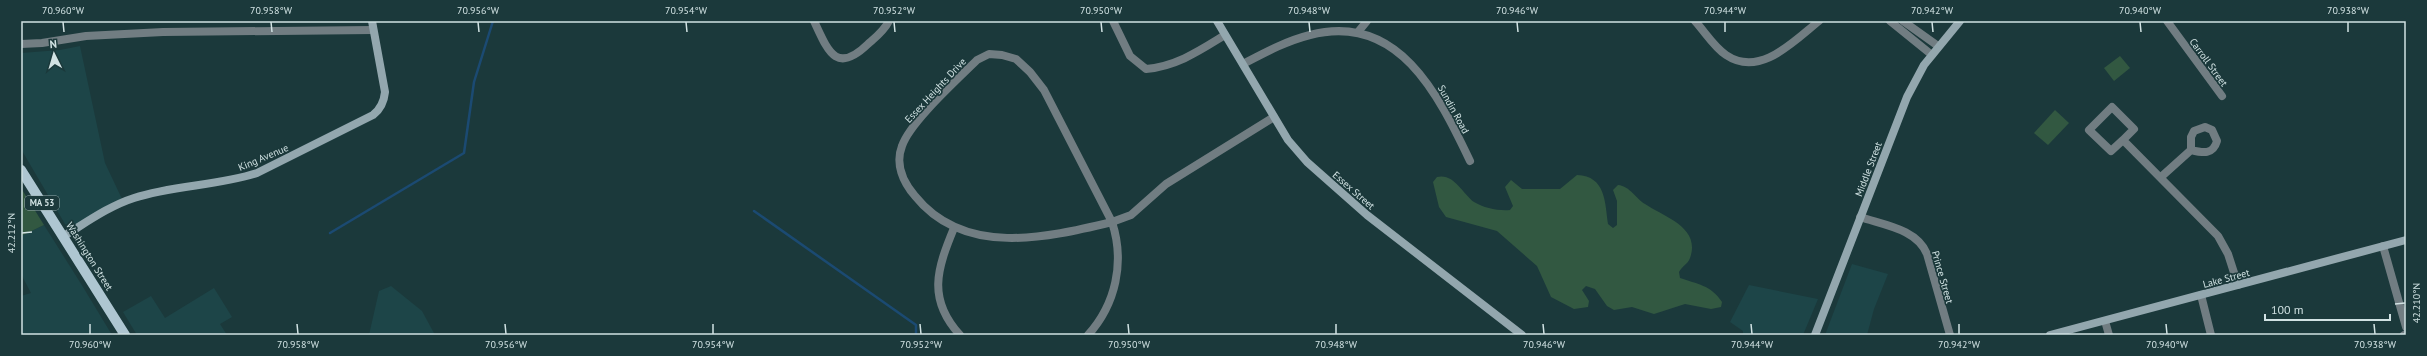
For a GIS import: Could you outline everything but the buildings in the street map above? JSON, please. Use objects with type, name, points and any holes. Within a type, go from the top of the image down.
[{"type":"main road","name":"Washington Street","points":[[21,170],[125,335]]},
{"type":"street","name":"King Avenue","points":[[64,236],[108,209],[135,198],[239,179],[257,173],[373,115],[382,106],[385,92],[372,21]]},
{"type":"street","points":[[814,21],[829,52],[836,58],[845,59],[859,54],[884,30],[888,21]]},
{"type":"street","points":[[1113,21],[1130,56],[1146,69],[1166,67],[1192,55],[1225,35]]},
{"type":"street","name":"Essex Street","points":[[1217,21],[1274,117],[1297,151],[1367,215],[1522,335]]},
{"type":"street","points":[[1358,32],[1368,21]]},
{"type":"street","points":[[1695,21],[1727,56],[1747,62],[1769,59],[1778,54],[1819,21]]},
{"type":"street","points":[[1890,21],[1932,55]]},
{"type":"street","points":[[1903,21],[1938,46]]},
{"type":"street","name":"Middle Street","points":[[1815,335],[1907,97],[1938,46],[1960,21]]},
{"type":"street","name":"Carroll Street","points":[[2167,21],[2222,96]]},
{"type":"street","points":[[21,44],[42,43],[86,36],[163,32],[373,30]]},
{"type":"street","name":"Sundin Road","points":[[1242,64],[1280,46],[1309,35],[1333,31],[1358,32],[1382,41],[1416,69],[1437,96],[1470,160]]},
{"type":"street","name":"Essex Heights Drive","points":[[1112,222],[1044,90],[1016,59],[1002,55],[989,54],[977,60],[946,90],[910,131],[902,146],[900,159],[902,178],[911,191],[937,218],[954,228],[997,238],[1023,239],[1046,236],[1112,222],[1131,215],[1166,184],[1274,117]]},
{"type":"street","points":[[2112,107],[2134,129],[2124,140],[2111,151],[2090,130],[2112,107]]},
{"type":"street","points":[[2124,140],[2218,236],[2228,254],[2238,285]]},
{"type":"street","points":[[2161,177],[2191,150]]},
{"type":"street","name":"Prince Street","points":[[1860,217],[1907,233],[1921,242],[1927,254],[1950,335]]},
{"type":"street","points":[[1088,335],[1103,315],[1112,297],[1118,257],[1112,222]]},
{"type":"street","points":[[954,228],[940,267],[937,288],[942,307],[960,335]]},
{"type":"street","name":"Lake Street","points":[[2050,335],[2406,240]]},
{"type":"street","points":[[2383,246],[2406,327]]},
{"type":"street","points":[[2201,295],[2211,335]]},
{"type":"street","points":[[2105,321],[2109,335]]},
{"type":"shaded area","points":[[80,46],[105,163],[122,199],[76,224],[68,226],[65,224],[21,149],[21,53],[60,50]]},
{"type":"shaded area","points":[[44,225],[112,335],[21,335],[21,296],[31,293],[21,274],[21,236]]},
{"type":"shaded area","points":[[1852,264],[1888,274],[1874,309],[1867,335],[1825,335]]},
{"type":"shaded area","points":[[1749,285],[1818,299],[1803,335],[1743,335],[1743,331],[1730,322]]},
{"type":"shaded area","points":[[391,286],[422,311],[435,335],[369,335],[379,291]]},
{"type":"shaded area","points":[[214,288],[232,317],[220,324],[227,335],[137,335],[123,312],[151,296],[165,318]]},
{"type":"green space","points":[[2120,56],[2130,68],[2114,81],[2104,68]]},
{"type":"green space","points":[[2055,110],[2069,123],[2048,145],[2034,133]]},
{"type":"green space","points":[[1577,175],[1594,180],[1599,185],[1605,200],[1608,224],[1613,228],[1617,225],[1617,201],[1613,190],[1618,185],[1626,188],[1642,202],[1679,224],[1690,238],[1692,247],[1689,260],[1679,272],[1680,278],[1703,286],[1713,292],[1722,302],[1721,307],[1711,309],[1685,304],[1654,314],[1632,307],[1614,310],[1607,306],[1595,289],[1586,286],[1582,290],[1589,301],[1588,307],[1574,309],[1551,297],[1537,266],[1497,231],[1446,217],[1439,207],[1433,182],[1437,177],[1448,178],[1474,202],[1491,209],[1510,210],[1513,206],[1505,187],[1511,180],[1522,189],[1560,189]]},
{"type":"green space","points":[[21,188],[44,225],[21,236]]},
{"type":"waterway","points":[[330,233],[464,153],[474,82],[493,21]]},
{"type":"waterway","points":[[754,211],[916,325],[916,335]]}]
